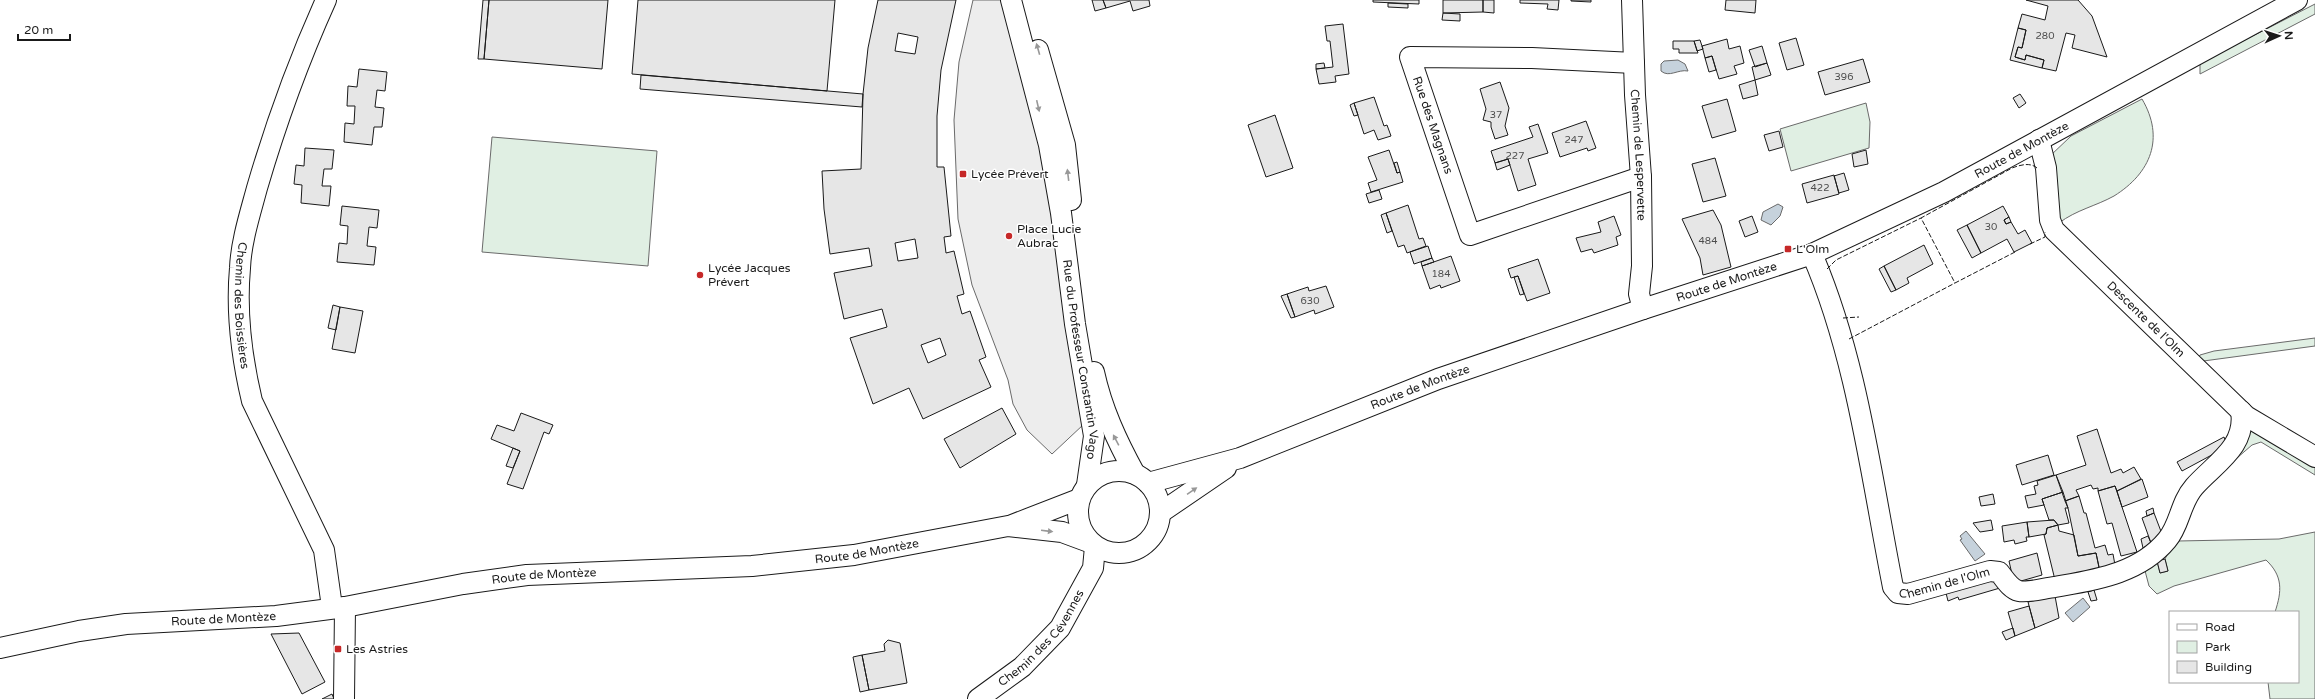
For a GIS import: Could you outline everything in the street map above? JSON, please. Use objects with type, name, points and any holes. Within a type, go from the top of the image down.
[{"type":"street","name":"Chemin des Boissières","points":[[326,0],[292,76],[275,125],[250,214],[240,268],[240,321],[246,375],[252,401],[324,550],[338,607],[344,699]]},
{"type":"street","name":"Rue du Professeur Constantin Vago","points":[[1011,0],[1048,144],[1061,213],[1075,324],[1094,436],[1083,492]]},
{"type":"street","name":"Rue du Professeur Constantin Vago","points":[[1023,0],[1065,145],[1094,373],[1113,434],[1141,478]]},
{"type":"street","name":"Chemin de Lespervette","points":[[1632,0],[1640,177],[1642,266],[1639,294],[1643,309]]},
{"type":"street","name":"Route de Montèze","points":[[1141,478],[1240,458],[1438,379],[1643,309],[1812,254],[1944,192],[2297,0]]},
{"type":"street","name":"Rue des Magnans","points":[[1634,63],[1532,58],[1410,57],[1470,235],[1640,177]]},
{"type":"street","name":"Descente de l'Olm","points":[[2039,140],[2046,168],[2050,220],[2054,230],[2241,411],[2261,426],[2315,457]]},
{"type":"street","name":"Chemin de l'Olm","points":[[1812,254],[1832,307],[1853,382],[1893,587],[1898,593],[1908,594],[1990,572],[1999,572],[2012,587],[2019,591],[2047,588],[2117,574],[2138,564],[2167,540],[2188,496],[2229,454],[2236,443],[2241,428],[2241,411]]},
{"type":"street","name":"Route de Montèze","points":[[1160,513],[1240,458]]},
{"type":"street","points":[[1008,526],[1083,492],[1097,477],[1109,472],[1122,471],[1141,478],[1159,502],[1160,513],[1158,527],[1145,544],[1126,553],[1099,547],[1078,522],[1083,492]]},
{"type":"street","name":"Route de Montèze","points":[[0,648],[79,631],[126,624],[276,616],[338,607],[463,584],[527,575],[752,566],[854,555],[1008,526],[1062,532],[1099,547]]},
{"type":"street","name":"Chemin des Cévennes","points":[[978,699],[1022,667],[1060,628],[1094,568],[1099,547]]},
{"type":"green space","points":[[2315,4],[2315,14],[2200,74],[2200,63]]},
{"type":"green space","points":[[2142,99],[2149,113],[2153,127],[2153,141],[2150,154],[2137,177],[2127,187],[2114,196],[2072,215],[2059,223],[2050,156],[2071,136]]},
{"type":"green space","points":[[1866,103],[1870,122],[1869,148],[1791,171],[1780,129]]},
{"type":"green space","points":[[492,137],[657,151],[648,266],[482,252]]},
{"type":"green space","points":[[2315,338],[2315,346],[2196,362],[2200,355],[2214,351]]},
{"type":"green space","points":[[2247,425],[2315,457],[2315,475],[2261,442],[2252,445],[2237,458],[2234,456]]},
{"type":"green space","points":[[2315,532],[2315,699],[2270,699],[2268,683],[2299,683],[2299,611],[2275,611],[2279,597],[2280,584],[2276,572],[2266,560],[2174,586],[2157,594],[2149,586],[2144,567],[2157,561],[2160,573],[2168,571],[2165,559],[2172,545],[2178,541],[2279,539]]},
{"type":"shaded area","name":"Place Lucie Aubrac","points":[[973,0],[1008,0],[1037,124],[1084,424],[1052,454],[1027,430],[1013,404],[1008,380],[972,285],[958,219],[954,120],[959,62]]},
{"type":"shaded area","points":[[1678,60],[1685,64],[1688,71],[1667,74],[1661,71],[1661,64],[1664,61]]},
{"type":"shaded area","points":[[1778,204],[1783,207],[1780,216],[1771,225],[1761,220],[1763,212]]},
{"type":"shaded area","points":[[1966,531],[1985,554],[1975,561],[1960,540],[1962,539],[1960,536]]},
{"type":"shaded area","points":[[2083,598],[2090,607],[2073,622],[2065,613]]},
{"type":"building","points":[[483,0],[489,0],[484,59],[478,59]]},
{"type":"building","points":[[489,0],[608,0],[602,69],[484,59]]},
{"type":"building","points":[[638,0],[835,0],[827,91],[632,74]]},
{"type":"building","points":[[878,0],[956,0],[941,70],[937,116],[937,167],[944,167],[951,236],[944,237],[946,253],[954,251],[964,294],[957,296],[962,314],[970,311],[986,357],[979,360],[991,387],[923,419],[909,388],[873,404],[850,338],[887,327],[882,309],[844,319],[834,273],[872,266],[869,248],[830,254],[824,209],[822,171],[861,169],[863,94],[868,48]],"holes":[[[898,33],[918,37],[915,54],[895,51]],[[915,239],[918,258],[898,261],[895,243]],[[940,338],[946,355],[928,363],[921,345]]]},
{"type":"building","points":[[1092,0],[1103,0],[1106,8],[1095,11]]},
{"type":"building","points":[[1103,0],[1149,0],[1150,6],[1133,11],[1130,1],[1106,8]]},
{"type":"building","points":[[1373,0],[1419,0],[1419,4],[1373,2]]},
{"type":"building","points":[[1443,0],[1483,0],[1483,12],[1443,13]]},
{"type":"building","points":[[1483,0],[1494,0],[1494,13],[1483,12]]},
{"type":"building","points":[[1520,0],[1559,0],[1558,10],[1547,9],[1548,4],[1520,3]]},
{"type":"building","points":[[1591,0],[1591,2],[1571,1]]},
{"type":"building","points":[[1726,0],[1756,0],[1755,13],[1725,10]]},
{"type":"building","points":[[2026,0],[2078,0],[2092,16],[2107,57],[2072,48],[2075,35],[2066,33],[2056,71],[2042,68],[2044,60],[2026,55],[2025,60],[2015,57],[2018,47],[2022,48],[2026,30],[2018,28],[2022,14],[2045,20],[2048,6]]},
{"type":"building","points":[[1388,3],[1408,4],[1408,8],[1388,7]]},
{"type":"building","points":[[1443,13],[1460,14],[1460,21],[1442,20]]},
{"type":"building","points":[[1343,24],[1349,74],[1335,76],[1336,82],[1319,84],[1316,69],[1333,67],[1330,41],[1327,41],[1325,26]]},
{"type":"building","points":[[2018,28],[2026,30],[2022,48],[2018,47],[2015,57],[2025,60],[2026,55],[2044,60],[2042,68],[2010,60]]},
{"type":"building","points":[[1796,38],[1804,65],[1787,70],[1779,43]]},
{"type":"building","points":[[1727,39],[1729,49],[1740,46],[1744,63],[1734,66],[1737,74],[1719,79],[1712,56],[1705,58],[1702,46]]},
{"type":"building","points":[[1700,40],[1703,49],[1697,51],[1694,41]]},
{"type":"building","points":[[1673,41],[1694,41],[1698,53],[1679,53],[1679,49],[1673,49]]},
{"type":"building","points":[[1762,46],[1767,63],[1755,67],[1749,50]]},
{"type":"building","points":[[1712,56],[1716,70],[1709,72],[1705,58]]},
{"type":"building","points":[[1863,59],[1870,82],[1825,95],[1818,72]]},
{"type":"building","points":[[1324,63],[1325,68],[1316,69],[1316,64]]},
{"type":"building","points":[[1767,63],[1771,75],[1755,80],[1752,67]]},
{"type":"building","points":[[359,69],[387,72],[385,91],[377,90],[375,107],[384,108],[382,127],[374,127],[372,145],[344,142],[345,123],[354,124],[355,106],[347,106],[348,86],[357,87]]},
{"type":"building","points":[[641,75],[863,94],[862,107],[640,89]]},
{"type":"building","points":[[1755,80],[1758,95],[1743,99],[1739,85]]},
{"type":"building","points":[[1500,82],[1509,108],[1505,126],[1508,135],[1495,139],[1491,122],[1483,120],[1486,109],[1480,89]]},
{"type":"building","points":[[2020,94],[2026,103],[2019,108],[2013,98]]},
{"type":"building","points":[[1374,97],[1384,126],[1387,125],[1391,136],[1378,140],[1374,130],[1364,134],[1354,103]]},
{"type":"building","points":[[1727,99],[1736,131],[1712,138],[1702,106]]},
{"type":"building","points":[[1354,103],[1358,115],[1354,116],[1350,105]]},
{"type":"building","points":[[1275,115],[1293,168],[1266,177],[1248,125]]},
{"type":"building","points":[[1586,121],[1596,148],[1588,151],[1587,148],[1560,157],[1552,133]]},
{"type":"building","points":[[1538,124],[1548,153],[1528,159],[1536,185],[1518,191],[1508,159],[1495,163],[1491,151],[1533,137],[1529,127]]},
{"type":"building","points":[[1779,131],[1783,147],[1769,151],[1764,135]]},
{"type":"building","points":[[305,148],[334,150],[332,169],[324,169],[322,186],[331,186],[329,206],[301,203],[302,185],[294,184],[296,165],[304,166]]},
{"type":"building","points":[[1389,150],[1397,173],[1400,172],[1403,182],[1371,192],[1368,183],[1377,180],[1368,157]]},
{"type":"building","points":[[1866,150],[1868,164],[1854,167],[1852,154]]},
{"type":"building","points":[[1715,158],[1726,196],[1703,202],[1692,164]]},
{"type":"building","points":[[1508,159],[1510,165],[1497,170],[1495,163]]},
{"type":"building","points":[[1397,162],[1400,172],[1397,173],[1394,163]]},
{"type":"building","points":[[1844,173],[1849,190],[1839,193],[1834,176]]},
{"type":"building","points":[[1834,175],[1839,194],[1807,203],[1802,184]]},
{"type":"building","points":[[1379,190],[1382,199],[1369,203],[1366,194]]},
{"type":"building","points":[[1408,205],[1419,239],[1423,238],[1426,246],[1407,253],[1404,245],[1398,247],[1386,213]]},
{"type":"building","points":[[342,206],[379,210],[377,228],[369,227],[367,246],[376,247],[374,265],[337,262],[339,243],[347,244],[348,226],[340,225]]},
{"type":"building","points":[[2003,206],[2009,217],[2004,220],[2006,224],[2011,222],[2018,234],[2025,230],[2032,243],[2014,252],[2007,239],[1981,253],[1967,225]]},
{"type":"building","points":[[1713,210],[1721,225],[1731,267],[1703,275],[1700,258],[1682,219]]},
{"type":"building","points":[[1386,213],[1392,231],[1387,233],[1381,215]]},
{"type":"building","points":[[1614,216],[1621,235],[1616,237],[1618,245],[1594,253],[1592,249],[1581,252],[1576,238],[1601,232],[1598,222]]},
{"type":"building","points":[[1752,216],[1758,232],[1745,237],[1739,221]]},
{"type":"building","points":[[2009,217],[2011,222],[2006,224],[2004,220]]},
{"type":"building","points":[[1967,225],[1981,253],[1972,258],[1957,230]]},
{"type":"building","points":[[1924,245],[1933,264],[1907,278],[1909,283],[1896,290],[1884,266]]},
{"type":"building","points":[[1428,246],[1432,258],[1414,264],[1410,252]]},
{"type":"building","points":[[1451,256],[1460,281],[1441,288],[1440,285],[1430,289],[1422,266]]},
{"type":"building","points":[[1432,258],[1434,262],[1422,266],[1421,262]]},
{"type":"building","points":[[1538,259],[1550,293],[1527,301],[1518,276],[1511,278],[1508,269]]},
{"type":"building","points":[[1884,266],[1896,290],[1891,292],[1879,269]]},
{"type":"building","points":[[1518,276],[1524,294],[1520,295],[1514,277]]},
{"type":"building","points":[[1326,286],[1334,307],[1315,314],[1314,310],[1295,317],[1287,294],[1308,287],[1309,291]]},
{"type":"building","points":[[1287,294],[1295,317],[1291,318],[1281,296]]},
{"type":"building","points":[[333,305],[340,307],[336,330],[328,328]]},
{"type":"building","points":[[340,307],[363,311],[355,353],[332,349]]},
{"type":"building","points":[[1002,408],[1016,434],[960,468],[944,439]]},
{"type":"building","points":[[521,413],[553,425],[549,434],[544,432],[523,489],[507,484],[520,451],[491,439],[497,425],[514,431]]},
{"type":"building","points":[[2097,429],[2111,473],[2121,469],[2123,473],[2134,467],[2141,479],[2117,491],[2115,486],[2098,491],[2098,488],[2093,489],[2091,485],[2076,490],[2079,496],[2065,501],[2056,475],[2086,465],[2077,436]]},
{"type":"building","points":[[2224,437],[2227,445],[2221,450],[2182,471],[2177,462]]},
{"type":"building","points":[[513,448],[520,451],[513,468],[506,466]]},
{"type":"building","points":[[2048,455],[2054,475],[2022,485],[2016,465]]},
{"type":"building","points":[[2056,475],[2063,492],[2042,499],[2044,505],[2028,508],[2025,496],[2036,494],[2034,486],[2038,485],[2037,481]]},
{"type":"building","points":[[2142,479],[2148,497],[2122,507],[2117,491]]},
{"type":"building","points":[[2115,486],[2137,552],[2121,556],[2112,523],[2107,524],[2098,491]]},
{"type":"building","points":[[2063,492],[2068,508],[2065,508],[2069,523],[2058,525],[2054,520],[2049,520],[2042,499]]},
{"type":"building","points":[[1993,494],[1995,504],[1981,506],[1979,497]]},
{"type":"building","points":[[2079,496],[2084,513],[2086,513],[2095,548],[2105,545],[2108,555],[2113,554],[2115,565],[2100,572],[2096,553],[2078,556],[2068,508],[2065,501]]},
{"type":"building","points":[[2153,508],[2154,513],[2147,516],[2146,511]]},
{"type":"building","points":[[2154,513],[2162,534],[2151,543],[2142,518]]},
{"type":"building","points":[[1991,520],[1993,530],[1980,532],[1973,523]]},
{"type":"building","points":[[2054,520],[2058,525],[2047,528],[2046,534],[2029,537],[2027,522]]},
{"type":"building","points":[[2027,522],[2029,537],[2026,537],[2027,541],[2015,544],[2014,540],[2004,542],[2002,526]]},
{"type":"building","points":[[2058,525],[2059,531],[2074,535],[2078,556],[2096,553],[2100,572],[2055,580],[2044,535],[2046,534],[2047,528]]},
{"type":"building","points":[[2148,536],[2151,543],[2143,548],[2141,539]]},
{"type":"building","points":[[2037,553],[2042,575],[2014,583],[2009,561]]},
{"type":"building","points":[[2165,559],[2168,571],[2160,573],[2157,561]]},
{"type":"building","points":[[1991,576],[2000,588],[1959,600],[1958,597],[1948,601],[1945,589]]},
{"type":"building","points":[[2094,590],[2097,600],[2091,601],[2088,592]]},
{"type":"building","points":[[2055,596],[2059,618],[2035,628],[2028,602]]},
{"type":"building","points":[[2029,606],[2035,628],[2015,636],[2008,612]]},
{"type":"building","points":[[2013,628],[2015,636],[2006,640],[2002,632]]},
{"type":"building","points":[[299,633],[325,682],[302,694],[271,634]]},
{"type":"building","points":[[888,640],[900,643],[907,683],[869,690],[862,655],[885,651],[884,644]]},
{"type":"building","points":[[862,655],[869,690],[860,692],[853,657]]},
{"type":"building","points":[[332,694],[334,699],[322,699]]},
{"type":"fence","points":[[2015,252],[1955,283],[1921,218],[2012,168],[2022,165],[2031,165],[2037,168]]},
{"type":"fence","points":[[1827,269],[1836,260],[1921,218]]},
{"type":"fence","points":[[2030,244],[2045,237],[2045,232]]},
{"type":"fence","points":[[1849,339],[1955,283]]},
{"type":"fence","points":[[1843,318],[1859,317]]},
{"type":"place","name":"Lycée Prévert","points":[[963,174]]},
{"type":"place","name":"Place Lucie Aubrac","points":[[1009,236]]},
{"type":"place","name":"L'Olm","points":[[1788,249]]},
{"type":"place","name":"Lycée Jacques Prévert","points":[[700,275]]},
{"type":"place","name":"Les Astries","points":[[338,649]]}]
